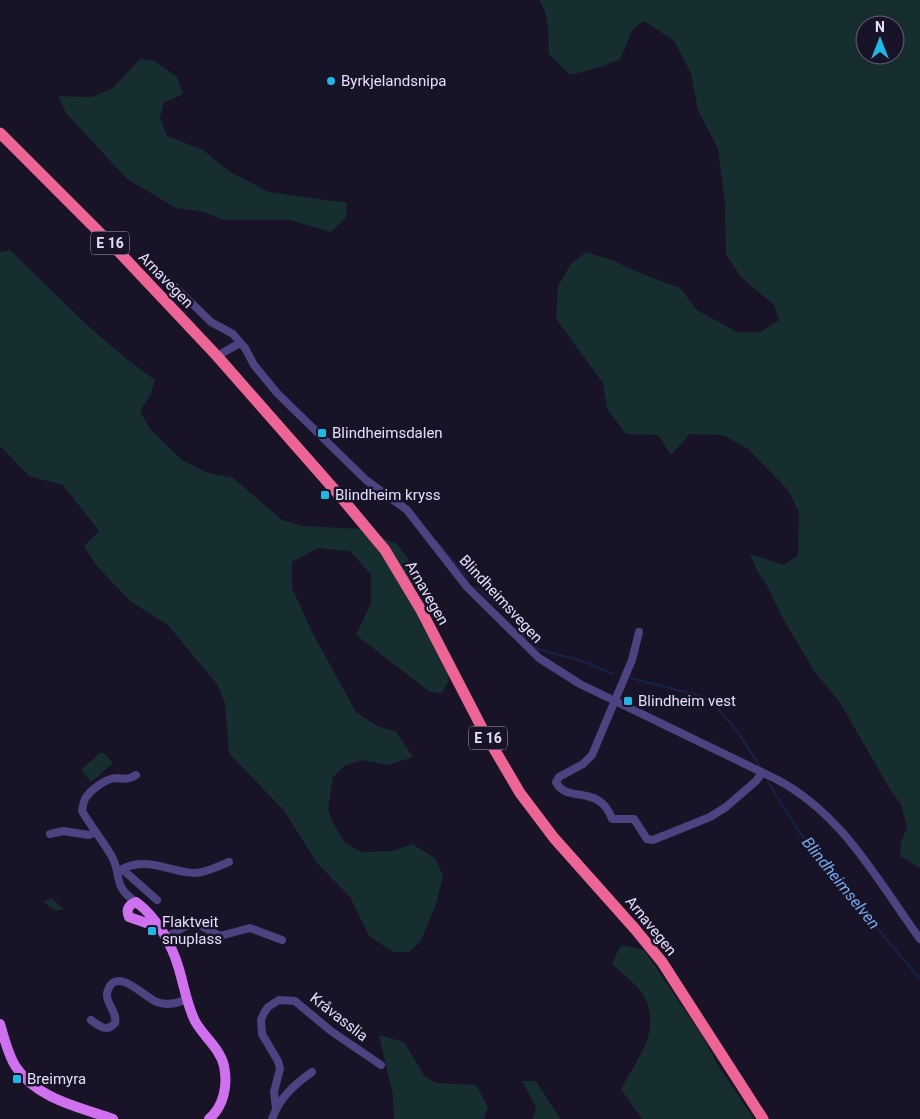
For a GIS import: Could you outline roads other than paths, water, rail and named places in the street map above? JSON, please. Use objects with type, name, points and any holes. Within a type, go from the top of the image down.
[{"type":"highway","name":"Arnavegen","points":[[0,133],[107,240],[217,356],[385,550],[421,610],[483,730],[520,793],[554,838],[635,928],[662,962],[763,1119]]},
{"type":"main road","points":[[158,927],[129,917],[127,909],[136,902],[147,913],[158,927],[165,938],[178,966],[196,1022],[220,1054],[224,1064],[225,1088],[220,1103],[209,1119]]},
{"type":"main road","points":[[1,1029],[15,1066],[30,1084],[44,1094],[113,1119]]},
{"type":"street","name":"Blindheimsvegen","points":[[152,267],[211,322],[231,332],[245,348],[254,365],[277,392],[366,480],[407,510],[467,587],[539,658],[580,684],[793,788],[831,819],[860,851],[920,939]]},
{"type":"street","points":[[217,356],[240,343]]},
{"type":"street","points":[[639,632],[632,660],[592,755],[583,764],[561,774],[556,782],[560,788],[564,791],[598,799],[607,807],[612,819],[634,819],[643,835],[650,840],[658,839],[726,807],[756,781],[762,773]]},
{"type":"street","points":[[136,775],[127,780],[117,778],[102,784],[91,792],[84,801],[82,811],[112,856],[119,870],[157,900]]},
{"type":"street","points":[[50,834],[63,831],[89,835],[95,832]]},
{"type":"street","points":[[119,870],[130,865],[155,864],[197,873],[229,862]]},
{"type":"street","points":[[119,870],[117,880],[120,887],[136,902]]},
{"type":"street","points":[[165,938],[184,927],[196,923],[220,936],[250,928],[282,940]]},
{"type":"street","points":[[91,1020],[105,1028],[110,1028],[115,1024],[115,1015],[107,999],[107,992],[111,985],[119,981],[131,984],[147,997],[158,1002],[170,1004],[187,998]]},
{"type":"street","name":"Kråvasslia","points":[[276,1108],[274,1092],[280,1070],[278,1061],[262,1034],[261,1020],[268,1007],[279,1000],[295,1001],[330,1031],[381,1065]]},
{"type":"street","name":"Kråvasslia","points":[[272,1119],[276,1108],[292,1087],[312,1072]]},
{"type":"waterway","name":"Blindheimselven","points":[[436,541],[468,578]]},
{"type":"waterway","name":"Blindheimselven","points":[[476,587],[516,622],[520,633],[525,637]]},
{"type":"waterway","name":"Blindheimselven","points":[[532,643],[538,649],[585,662],[613,674]]},
{"type":"waterway","name":"Blindheimselven","points":[[630,678],[709,698],[737,731],[760,767]]},
{"type":"waterway","name":"Blindheimselven","points":[[768,782],[798,830],[920,979]]},
{"type":"place","name":"Byrkjelandsnipa","points":[[331,81]]},
{"type":"place","name":"Blindheimsdalen","points":[[322,433]]},
{"type":"place","name":"Blindheim kryss","points":[[325,495]]},
{"type":"place","name":"Blindheim vest","points":[[628,701]]},
{"type":"place","name":"Flaktveit snuplass","points":[[152,931]]},
{"type":"place","name":"Breimyra","points":[[17,1079]]}]
